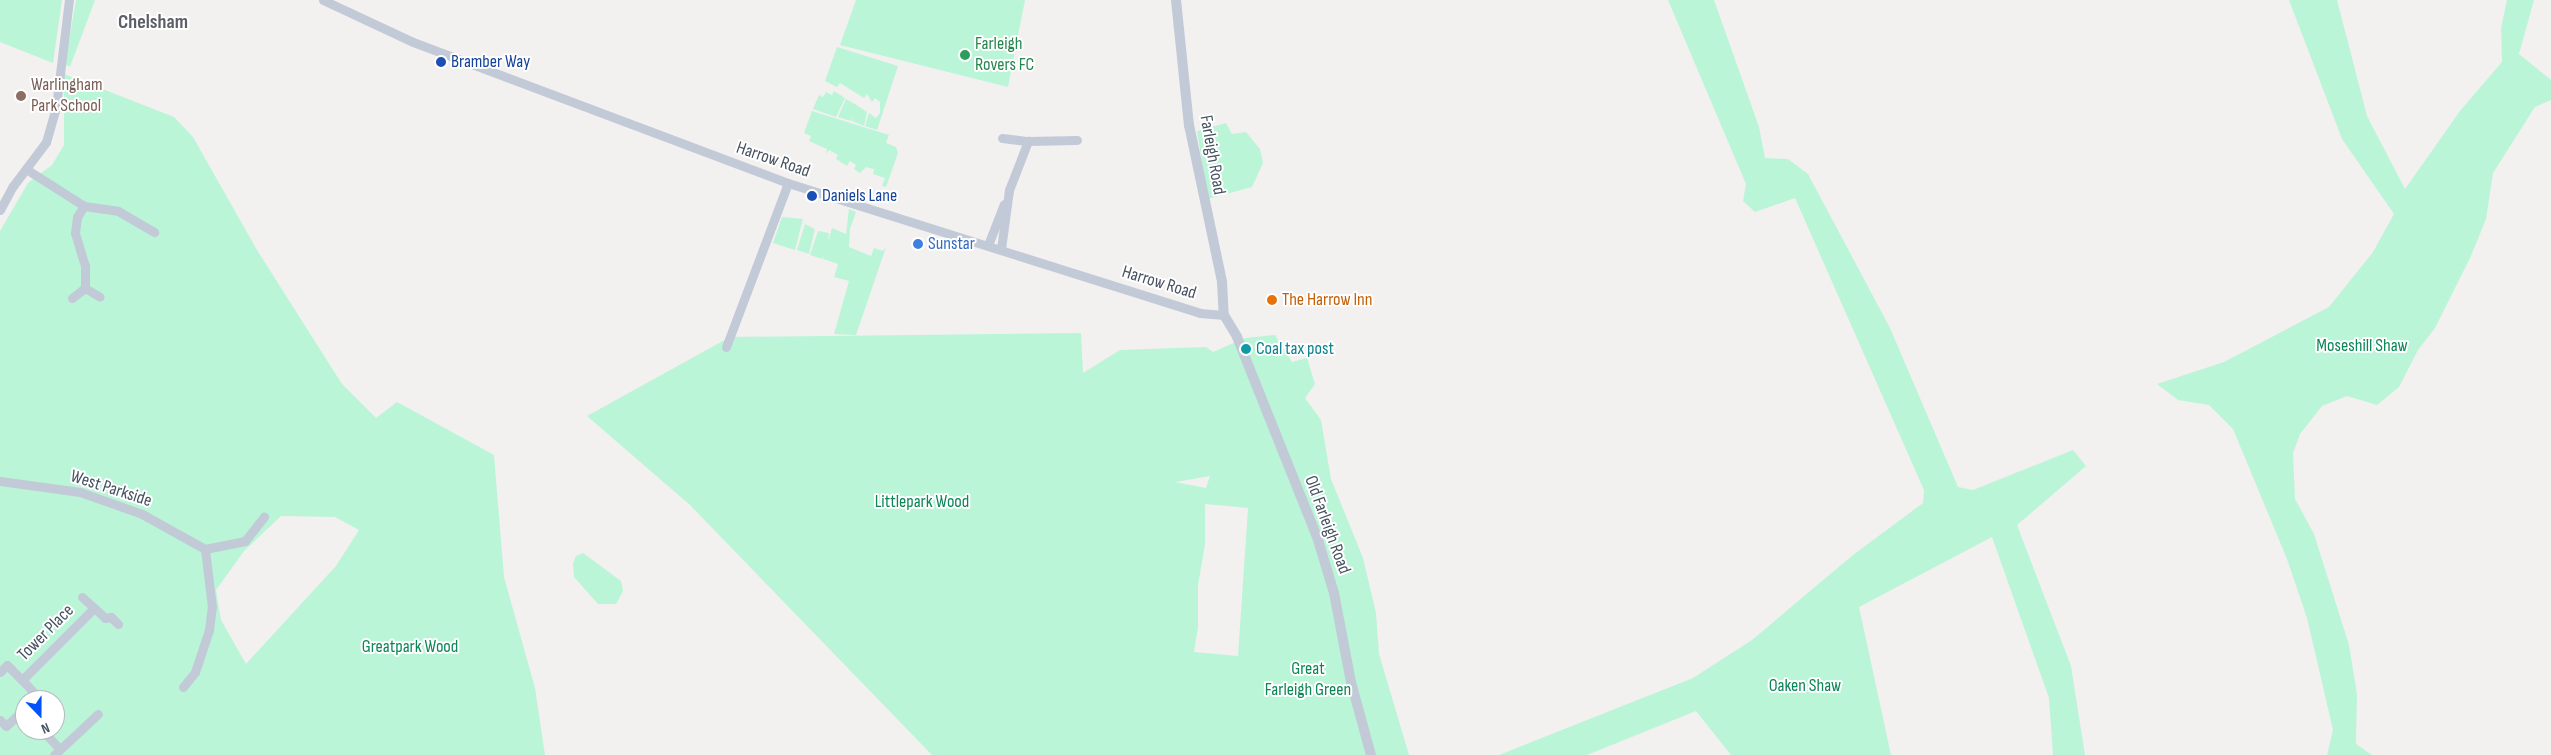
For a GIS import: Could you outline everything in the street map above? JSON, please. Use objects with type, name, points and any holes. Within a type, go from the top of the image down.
[{"type":"street","points":[[0,210],[46,142],[56,107],[69,0]]},
{"type":"street","name":"Harrow Road","points":[[323,0],[413,42],[788,183],[1200,313],[1224,315]]},
{"type":"street","name":"Farleigh Road","points":[[1176,0],[1189,125],[1222,282],[1224,315]]},
{"type":"street","points":[[1002,138],[1028,141],[1077,140]]},
{"type":"street","points":[[988,245],[1028,141]]},
{"type":"street","points":[[26,169],[84,206],[118,211],[154,232]]},
{"type":"street","points":[[726,347],[788,183]]},
{"type":"street","points":[[1001,249],[1009,190]]},
{"type":"street","points":[[84,206],[77,217],[75,234],[84,266],[85,288]]},
{"type":"street","points":[[85,288],[100,297]]},
{"type":"street","points":[[72,298],[85,288]]},
{"type":"street","name":"Old Farleigh Road","points":[[1224,315],[1237,337],[1318,540],[1334,593],[1351,682],[1371,755]]},
{"type":"street","name":"West Parkside","points":[[0,481],[80,492],[142,514],[205,549]]},
{"type":"street","points":[[183,688],[196,672],[209,630],[212,607],[205,549],[245,541],[264,517]]},
{"type":"street","points":[[82,597],[94,608],[118,624]]},
{"type":"street","name":"Tower Place","points":[[22,680],[94,608]]},
{"type":"street","name":"Tower Place","points":[[0,672],[7,665],[31,690]]},
{"type":"street","points":[[49,740],[57,752],[98,714]]},
{"type":"street","points":[[0,720],[6,726],[15,718]]},
{"type":"green space","points":[[0,0],[62,0],[53,63],[0,42]]},
{"type":"green space","points":[[76,0],[95,0],[70,67],[65,64]]},
{"type":"green space","name":"Farleigh Rovers FC","points":[[856,0],[1025,0],[1008,87],[840,45]]},
{"type":"green space","name":"Oaken Shaw","points":[[1668,0],[1714,0],[1759,127],[1765,158],[1788,159],[1808,174],[1890,328],[1958,487],[1973,490],[2073,450],[2086,466],[2017,525],[2071,666],[2085,755],[2053,755],[2049,698],[1992,537],[1859,607],[1891,755],[1731,755],[1696,711],[1587,755],[1499,755],[1693,678],[1752,640],[1853,555],[1923,503],[1924,490],[1795,198],[1755,212],[1743,201],[1746,184]]},
{"type":"green space","name":"Moseshill Shaw","points":[[2289,0],[2337,0],[2367,116],[2405,189],[2460,111],[2502,62],[2501,28],[2507,0],[2534,0],[2519,54],[2551,80],[2551,100],[2535,107],[2493,173],[2486,219],[2471,256],[2435,328],[2418,350],[2399,387],[2377,405],[2347,396],[2322,406],[2300,434],[2293,453],[2295,499],[2314,534],[2349,645],[2357,694],[2356,744],[2372,755],[2327,755],[2333,730],[2307,618],[2287,559],[2233,429],[2209,405],[2178,400],[2157,384],[2224,362],[2329,307],[2373,252],[2394,214],[2342,139]]},
{"type":"green space","points":[[837,47],[898,66],[877,130],[865,126],[869,113],[876,118],[880,113],[880,102],[875,98],[872,102],[867,94],[864,98],[840,83],[837,87],[825,81]]},
{"type":"green space","name":"Greatpark Wood","points":[[64,74],[174,117],[193,137],[257,250],[342,384],[376,418],[397,402],[494,455],[504,577],[535,688],[545,755],[0,755],[0,231],[28,183],[52,165],[64,145]],"holes":[[[281,516],[335,517],[359,530],[336,566],[246,664],[221,620],[216,590],[244,551]]]},
{"type":"green space","points":[[834,91],[845,98],[836,117],[813,109],[819,95],[823,97],[826,92],[832,95]]},
{"type":"green space","points":[[846,99],[867,112],[864,126],[852,121],[853,116],[851,121],[838,117]]},
{"type":"green space","points":[[812,111],[889,135],[886,143],[896,147],[898,153],[886,187],[882,186],[885,178],[873,174],[874,169],[866,167],[860,173],[854,169],[856,165],[850,161],[847,166],[836,159],[838,155],[829,150],[826,154],[827,149],[809,141],[811,136],[804,133]]},
{"type":"green space","points":[[1226,123],[1232,134],[1246,132],[1260,149],[1263,163],[1252,187],[1208,199],[1197,131]]},
{"type":"green space","points":[[849,209],[856,212],[850,229],[849,247],[871,256],[874,248],[883,251],[886,247],[856,335],[834,334],[849,281],[834,277],[838,264],[823,259],[824,256],[822,259],[810,255],[818,231],[829,233],[828,242],[832,228],[846,234]]},
{"type":"green space","points":[[782,217],[803,219],[795,250],[773,243]]},
{"type":"green space","points":[[805,224],[815,229],[809,254],[797,250]]},
{"type":"green space","name":"Littlepark Wood","points":[[1081,333],[1083,373],[1120,350],[1206,347],[1213,352],[1245,338],[1275,335],[1292,362],[1307,358],[1315,384],[1305,398],[1321,420],[1331,479],[1363,558],[1376,613],[1379,654],[1409,755],[932,755],[690,505],[587,416],[730,337]],"holes":[[[1210,476],[1206,488],[1175,482],[1176,482]],[[1205,504],[1248,508],[1238,656],[1194,652],[1198,627],[1198,585],[1205,544]]]},
{"type":"green space","points":[[583,553],[621,581],[623,591],[616,604],[598,604],[574,577],[573,563],[576,556]]},
{"type":"place","name":"Farleigh Rovers FC","points":[[965,55]]},
{"type":"place","name":"Bramber Way","points":[[441,62]]},
{"type":"place","name":"Warlingham Park School","points":[[21,96]]},
{"type":"place","name":"Daniels Lane","points":[[812,196]]},
{"type":"place","name":"Sunstar","points":[[918,244]]},
{"type":"place","name":"The Harrow Inn","points":[[1272,300]]},
{"type":"place","name":"Coal tax post","points":[[1246,349]]},
{"type":"district","name":"Chelsham","points":[[153,22]]},
{"type":"park label","name":"Great Farleigh Green","points":[[1308,680]]}]
